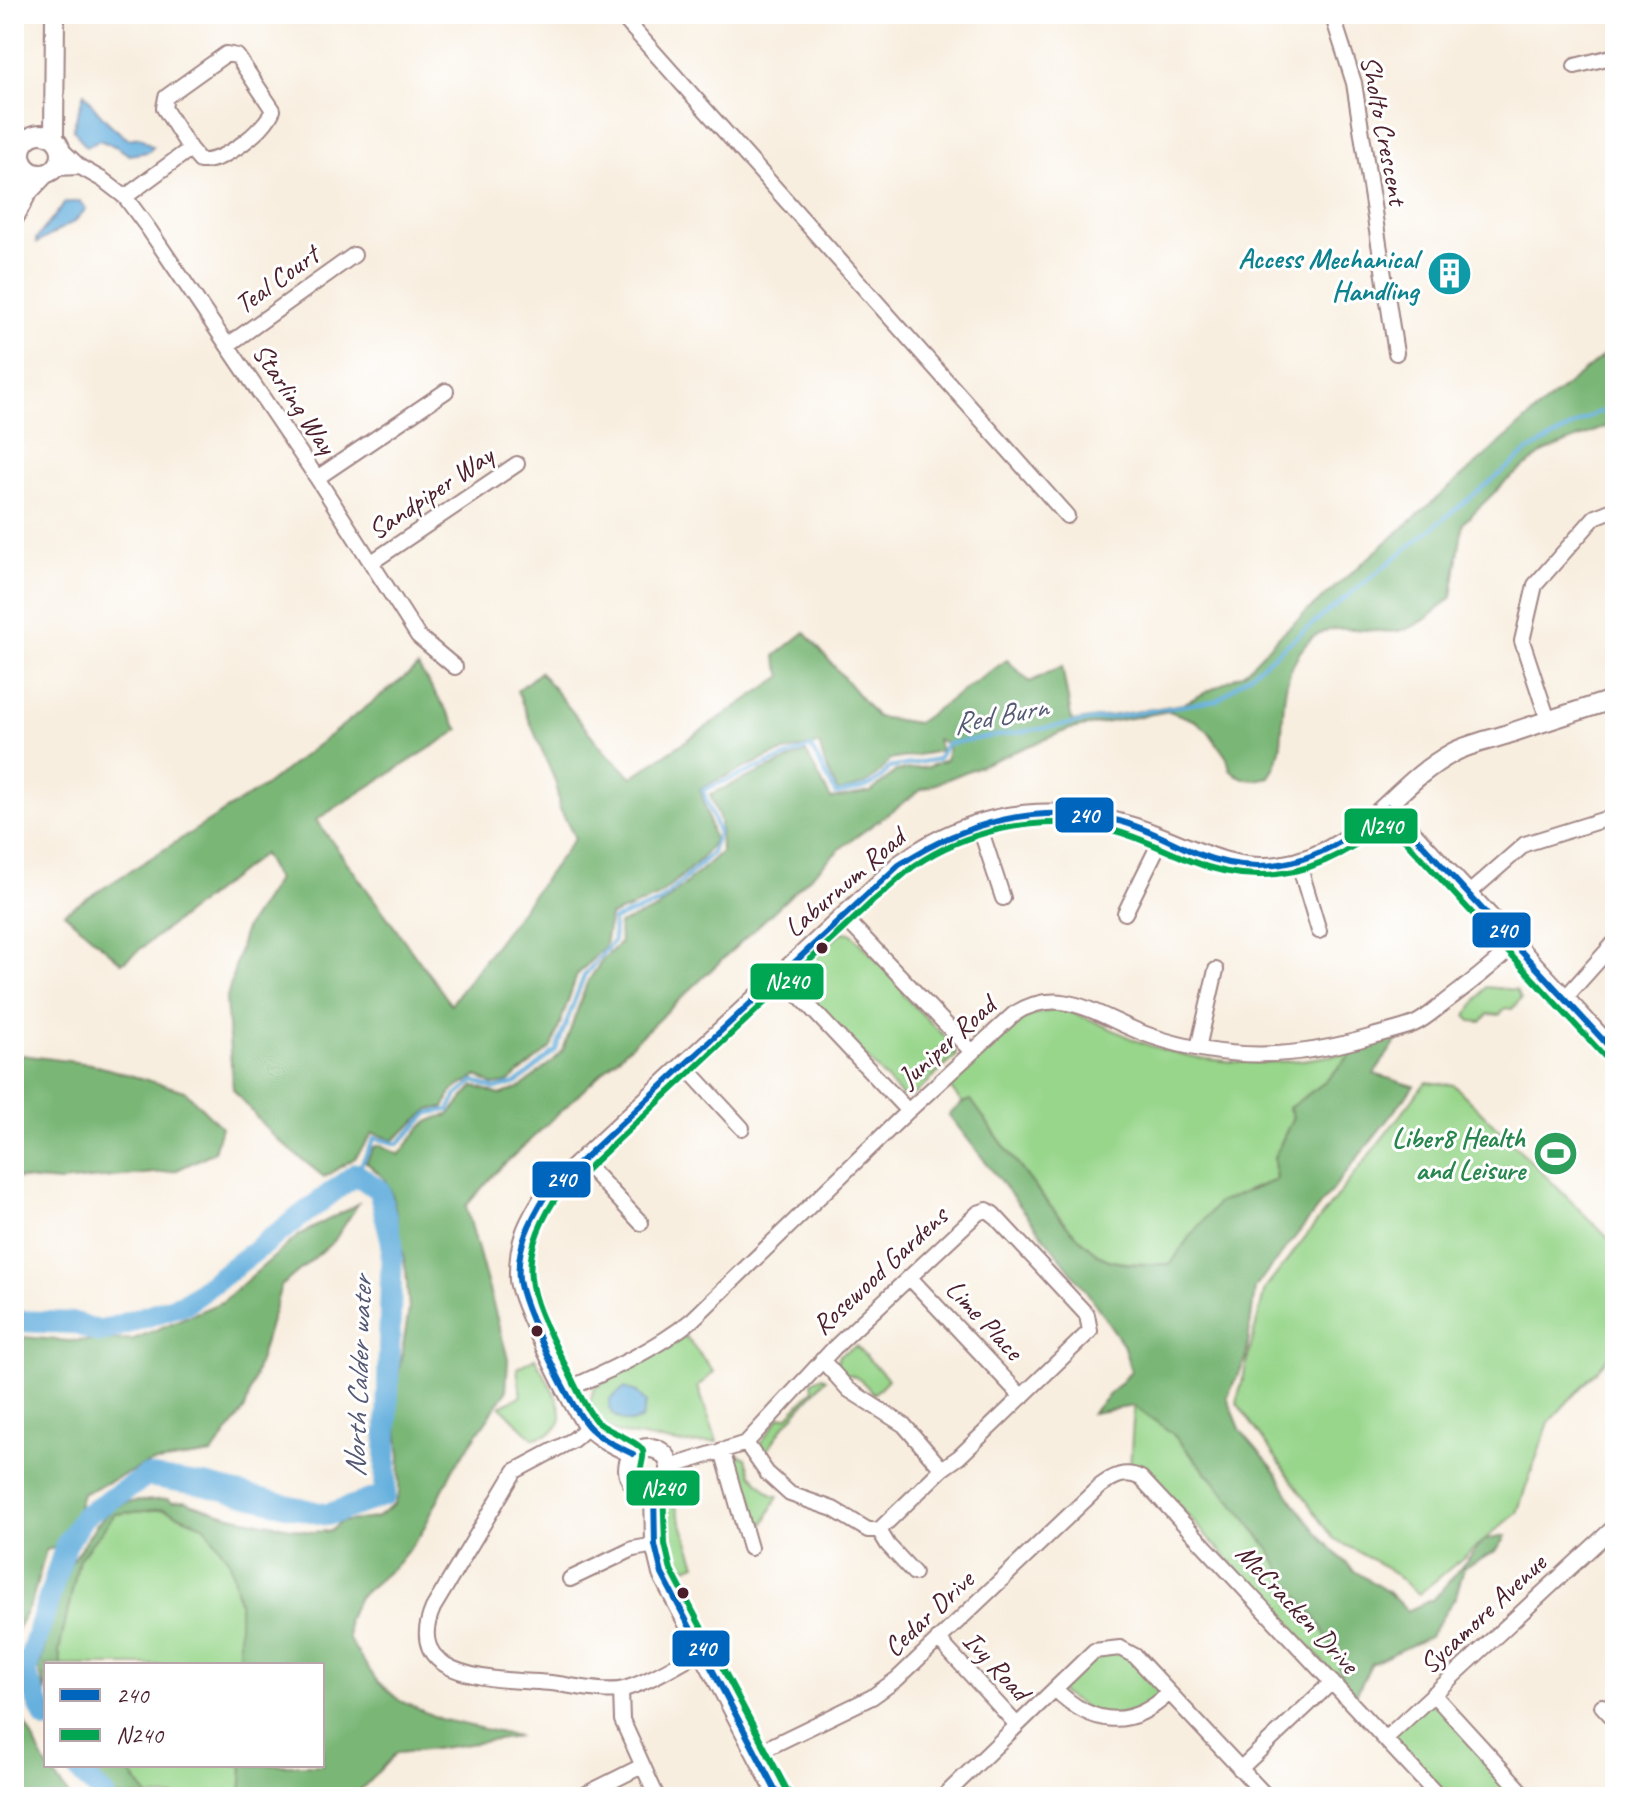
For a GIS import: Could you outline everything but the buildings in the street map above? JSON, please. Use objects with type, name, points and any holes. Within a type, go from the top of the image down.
[{"type":"street","points":[[14,218],[47,156],[53,103],[55,14]]},
{"type":"street","points":[[620,14],[1067,516]]},
{"type":"street","name":"Sholto Crescent","points":[[1332,14],[1354,83],[1396,353]]},
{"type":"street","points":[[226,54],[237,56],[273,110],[268,122],[211,162],[200,161],[190,149],[164,108],[166,97],[226,54]]},
{"type":"street","points":[[1575,66],[1615,56]]},
{"type":"street","points":[[125,197],[190,149]]},
{"type":"street","name":"Starling Way","points":[[47,156],[80,167],[125,197],[177,268],[418,636],[455,667]]},
{"type":"street","name":"Teal Court","points":[[228,345],[354,255]]},
{"type":"street","points":[[317,478],[446,391]]},
{"type":"street","name":"Sandpiper Way","points":[[372,562],[517,464]]},
{"type":"street","points":[[1548,720],[1522,641],[1535,585],[1595,517],[1615,509]]},
{"type":"street","name":"Laburnum Road","points":[[588,1427],[528,1310],[519,1284],[526,1225],[547,1193],[843,916],[916,853],[979,825],[1028,814],[1054,812],[1123,822],[1209,857],[1243,866],[1276,866],[1325,853],[1348,839],[1429,768],[1456,751],[1615,699]]},
{"type":"street","points":[[1388,807],[1615,1053]]},
{"type":"street","points":[[1468,894],[1525,844],[1615,816]]},
{"type":"street","points":[[979,825],[1003,898]]},
{"type":"street","points":[[1125,913],[1162,838]]},
{"type":"street","points":[[1298,861],[1319,931]]},
{"type":"street","points":[[843,916],[972,1052]]},
{"type":"street","points":[[1565,998],[1615,942]]},
{"type":"street","name":"Juniper Road","points":[[568,1389],[614,1368],[692,1320],[908,1111],[1026,1006],[1068,1002],[1150,1036],[1198,1048],[1244,1056],[1294,1054],[1353,1042],[1417,1023],[1486,972],[1515,944]]},
{"type":"street","points":[[1198,1048],[1216,970]]},
{"type":"street","points":[[780,975],[908,1111]]},
{"type":"street","points":[[684,1065],[742,1128]]},
{"type":"street","points":[[582,1160],[641,1223]]},
{"type":"street","name":"Rosewood Gardens","points":[[746,1443],[822,1360],[978,1213],[987,1210],[1087,1315],[1090,1325],[1086,1335],[879,1530]]},
{"type":"street","name":"Lime Place","points":[[910,1278],[1022,1397]]},
{"type":"street","points":[[822,1360],[849,1390],[904,1425],[942,1469]]},
{"type":"street","points":[[633,1454],[588,1427],[573,1440],[515,1471],[430,1613],[428,1634],[437,1657],[459,1673],[621,1690],[701,1651]]},
{"type":"street","points":[[670,1467],[746,1443],[767,1473],[790,1494],[833,1509],[868,1530],[879,1530],[888,1545],[914,1573]]},
{"type":"street","points":[[644,1449],[659,1450],[670,1467],[667,1480],[654,1491],[644,1491],[633,1483],[628,1470],[633,1454],[644,1449]]},
{"type":"street","points":[[722,1450],[750,1548]]},
{"type":"street","name":"McCracken Drive","points":[[1111,1479],[1124,1473],[1141,1478],[1439,1797]]},
{"type":"street","name":"Cedar Drive","points":[[757,1753],[872,1697],[897,1679],[1111,1479]]},
{"type":"street","points":[[654,1491],[655,1545],[662,1574],[779,1797]]},
{"type":"street","name":"Sycamore Avenue","points":[[1385,1739],[1615,1526]]},
{"type":"street","points":[[570,1579],[633,1549],[655,1545]]},
{"type":"street","name":"Ivy Road","points":[[938,1639],[1017,1725]]},
{"type":"street","points":[[943,1797],[1094,1651],[1120,1648],[1135,1656],[1267,1797]]},
{"type":"street","points":[[1240,1769],[1332,1682]]},
{"type":"street","points":[[1055,1689],[1080,1710],[1102,1718],[1130,1718],[1153,1709],[1169,1693]]},
{"type":"street","points":[[621,1690],[622,1720],[657,1797]]},
{"type":"street","points":[[1433,1694],[1527,1797]]},
{"type":"street","points":[[1602,1706],[1615,1720]]},
{"type":"street","points":[[580,1797],[642,1766]]},
{"type":"green space","points":[[1604,355],[1615,360],[1615,423],[1544,452],[1505,482],[1463,523],[1452,597],[1437,611],[1407,629],[1328,630],[1306,644],[1288,679],[1280,747],[1269,777],[1256,780],[1237,775],[1230,769],[1227,758],[1208,731],[1196,721],[1169,711],[1070,729],[921,790],[842,847],[494,1174],[466,1206],[508,1359],[506,1392],[453,1469],[421,1534],[398,1563],[359,1597],[347,1620],[349,1640],[377,1681],[400,1701],[440,1719],[519,1737],[396,1753],[354,1797],[241,1797],[243,1767],[324,1767],[324,1663],[239,1663],[239,1602],[230,1562],[205,1526],[164,1509],[115,1514],[79,1559],[59,1651],[61,1663],[44,1663],[44,1688],[39,1669],[70,1565],[97,1524],[113,1509],[127,1502],[168,1499],[230,1516],[311,1532],[331,1531],[340,1522],[376,1518],[395,1504],[399,1493],[400,1456],[394,1400],[409,1310],[406,1271],[393,1197],[386,1180],[366,1162],[374,1147],[381,1145],[399,1155],[425,1124],[449,1115],[474,1086],[500,1095],[521,1087],[555,1059],[563,1050],[587,983],[603,959],[620,943],[619,924],[657,909],[721,852],[720,821],[710,794],[806,752],[831,799],[871,792],[896,771],[928,767],[946,760],[948,744],[937,739],[940,751],[890,760],[868,782],[838,792],[819,744],[776,754],[700,788],[714,841],[701,859],[658,897],[610,916],[605,946],[577,975],[552,1047],[507,1083],[493,1085],[477,1076],[452,1091],[444,1108],[430,1109],[394,1140],[373,1133],[355,1158],[324,1177],[270,1133],[233,1089],[226,1001],[245,929],[277,880],[263,854],[122,963],[64,913],[266,785],[418,667],[459,730],[316,820],[451,1004],[575,838],[559,807],[556,783],[517,691],[540,672],[605,752],[632,777],[782,676],[775,656],[805,632],[877,717],[917,723],[1007,660],[1030,682],[1062,666],[1072,722],[1183,704],[1244,673],[1278,637]]},
{"type":"green space","points":[[842,932],[851,933],[903,987],[903,995],[945,1037],[954,1041],[956,1056],[912,1097],[902,1096],[798,985],[798,973]]},
{"type":"green space","points":[[1486,987],[1516,990],[1521,999],[1512,1009],[1505,1008],[1500,1015],[1488,1014],[1481,1022],[1471,1021],[1466,1016]]},
{"type":"green space","points":[[1060,1009],[1140,1042],[1192,1057],[1273,1062],[1354,1051],[1325,1082],[1289,1108],[1293,1117],[1274,1158],[1276,1180],[1249,1190],[1190,1236],[1171,1264],[1124,1263],[1109,1260],[1076,1235],[1036,1189],[971,1100],[962,1103],[949,1086],[1030,1015]]},
{"type":"green space","points":[[1401,1034],[1374,1074],[1414,1086],[1255,1288],[1246,1359],[1227,1397],[1241,1431],[1274,1469],[1293,1502],[1325,1542],[1353,1570],[1388,1592],[1407,1611],[1434,1599],[1484,1540],[1506,1536],[1494,1552],[1464,1567],[1456,1596],[1429,1637],[1371,1664],[1356,1695],[1342,1682],[1338,1660],[1321,1626],[1288,1582],[1269,1549],[1172,1433],[1134,1406],[1092,1413],[1131,1371],[1123,1344],[1087,1292],[949,1115],[962,1103],[971,1100],[1056,1213],[1094,1251],[1116,1262],[1171,1264],[1218,1203],[1276,1180],[1274,1158],[1293,1117],[1289,1108],[1325,1082],[1354,1051]]},
{"type":"green space","points":[[14,1054],[91,1064],[185,1091],[221,1127],[214,1152],[175,1171],[60,1182],[14,1178]]},
{"type":"green space","points":[[1426,1082],[1454,1085],[1615,1245],[1615,1350],[1549,1422],[1517,1513],[1419,1594],[1387,1568],[1333,1538],[1237,1403],[1265,1289]]},
{"type":"green space","points":[[358,1204],[334,1241],[281,1286],[245,1409],[212,1454],[150,1463],[82,1494],[66,1545],[46,1550],[32,1601],[14,1635],[14,1336],[68,1341],[134,1339],[222,1302],[299,1235]]},
{"type":"green space","points":[[685,1336],[714,1372],[698,1387],[717,1442],[670,1442],[616,1432],[603,1424],[589,1405],[594,1388]]},
{"type":"green space","points":[[856,1346],[888,1379],[874,1394],[862,1381],[845,1374],[837,1365],[839,1355]]},
{"type":"green space","points":[[535,1358],[555,1394],[561,1417],[558,1426],[549,1433],[533,1438],[500,1406],[521,1396],[517,1368]]},
{"type":"green space","points":[[822,1377],[826,1379],[783,1427],[764,1455],[759,1445],[780,1417],[788,1416],[813,1390],[812,1382]]},
{"type":"green space","points":[[1134,1406],[1172,1433],[1269,1549],[1288,1582],[1321,1626],[1338,1660],[1342,1682],[1149,1474],[1130,1468]]},
{"type":"green space","points":[[737,1454],[746,1458],[751,1474],[772,1495],[778,1496],[762,1528],[742,1469],[737,1470],[734,1458]]},
{"type":"green space","points":[[674,1491],[675,1504],[696,1564],[674,1573],[670,1567],[666,1518],[669,1499]]},
{"type":"green space","points":[[164,1509],[205,1526],[230,1562],[239,1602],[239,1663],[61,1663],[59,1651],[79,1559],[115,1514]]},
{"type":"green space","points":[[1120,1648],[1169,1693],[1153,1709],[1102,1718],[1055,1689],[1094,1651]]},
{"type":"green space","points":[[14,1680],[22,1718],[44,1761],[44,1767],[48,1767],[70,1797],[14,1797]]},
{"type":"green space","points":[[1433,1694],[1527,1797],[1439,1797],[1385,1739]]},
{"type":"green space","points":[[91,1767],[126,1767],[148,1797],[117,1797]]},
{"type":"green space","points":[[126,1767],[243,1767],[241,1797],[148,1797]]},
{"type":"water","points":[[84,93],[121,134],[128,139],[140,137],[153,147],[148,152],[129,155],[99,140],[86,147],[73,129]]},
{"type":"water","points":[[80,201],[86,209],[75,221],[37,243],[36,239],[65,203]]},
{"type":"water","points":[[624,1388],[637,1392],[646,1403],[642,1419],[623,1421],[609,1407],[610,1399]]},
{"type":"waterway","name":"Red Burn","points":[[356,1174],[375,1138],[398,1144],[429,1113],[449,1110],[457,1095],[474,1081],[495,1089],[517,1083],[556,1050],[584,976],[614,940],[613,920],[659,903],[712,853],[718,832],[703,790],[811,747],[836,794],[845,793],[872,784],[889,768],[938,759],[946,744],[1218,700],[1527,452],[1596,413],[1615,409]]},
{"type":"waterway","name":"North Calder water","points":[[14,1321],[74,1323],[100,1332],[186,1303],[356,1174],[379,1190],[392,1242],[385,1495],[327,1515],[204,1485],[147,1476],[84,1516],[66,1545],[25,1674],[44,1715]]},
{"type":"waterway","name":"North Calder water","points":[[76,1767],[105,1797]]},
{"type":"transit line","name":"240","points":[[1388,807],[1615,1053]]},
{"type":"transit line","name":"240","points":[[633,1454],[600,1437],[582,1418],[538,1334],[519,1279],[522,1245],[530,1223],[547,1193],[899,865],[924,850],[977,827],[1005,819],[1061,814],[1119,821],[1225,862],[1251,866],[1276,865],[1323,851],[1388,807]]},
{"type":"transit line","name":"N240","points":[[788,1792],[671,1570],[665,1544],[663,1487],[641,1475],[643,1451],[640,1447],[601,1425],[586,1407],[542,1318],[531,1281],[531,1263],[534,1243],[555,1199],[873,901],[914,866],[934,854],[977,835],[1024,825],[1071,823],[1094,826],[1132,836],[1218,870],[1270,875],[1319,864],[1342,853],[1387,821],[1608,1060]]},
{"type":"transit line","name":"240","points":[[654,1491],[655,1545],[662,1574],[779,1797]]},
{"type":"place","name":"Access Mechanical Handling","points":[[1449,274]]},
{"type":"place","name":"Liber8 Health and Leisure","points":[[1556,1153]]}]
